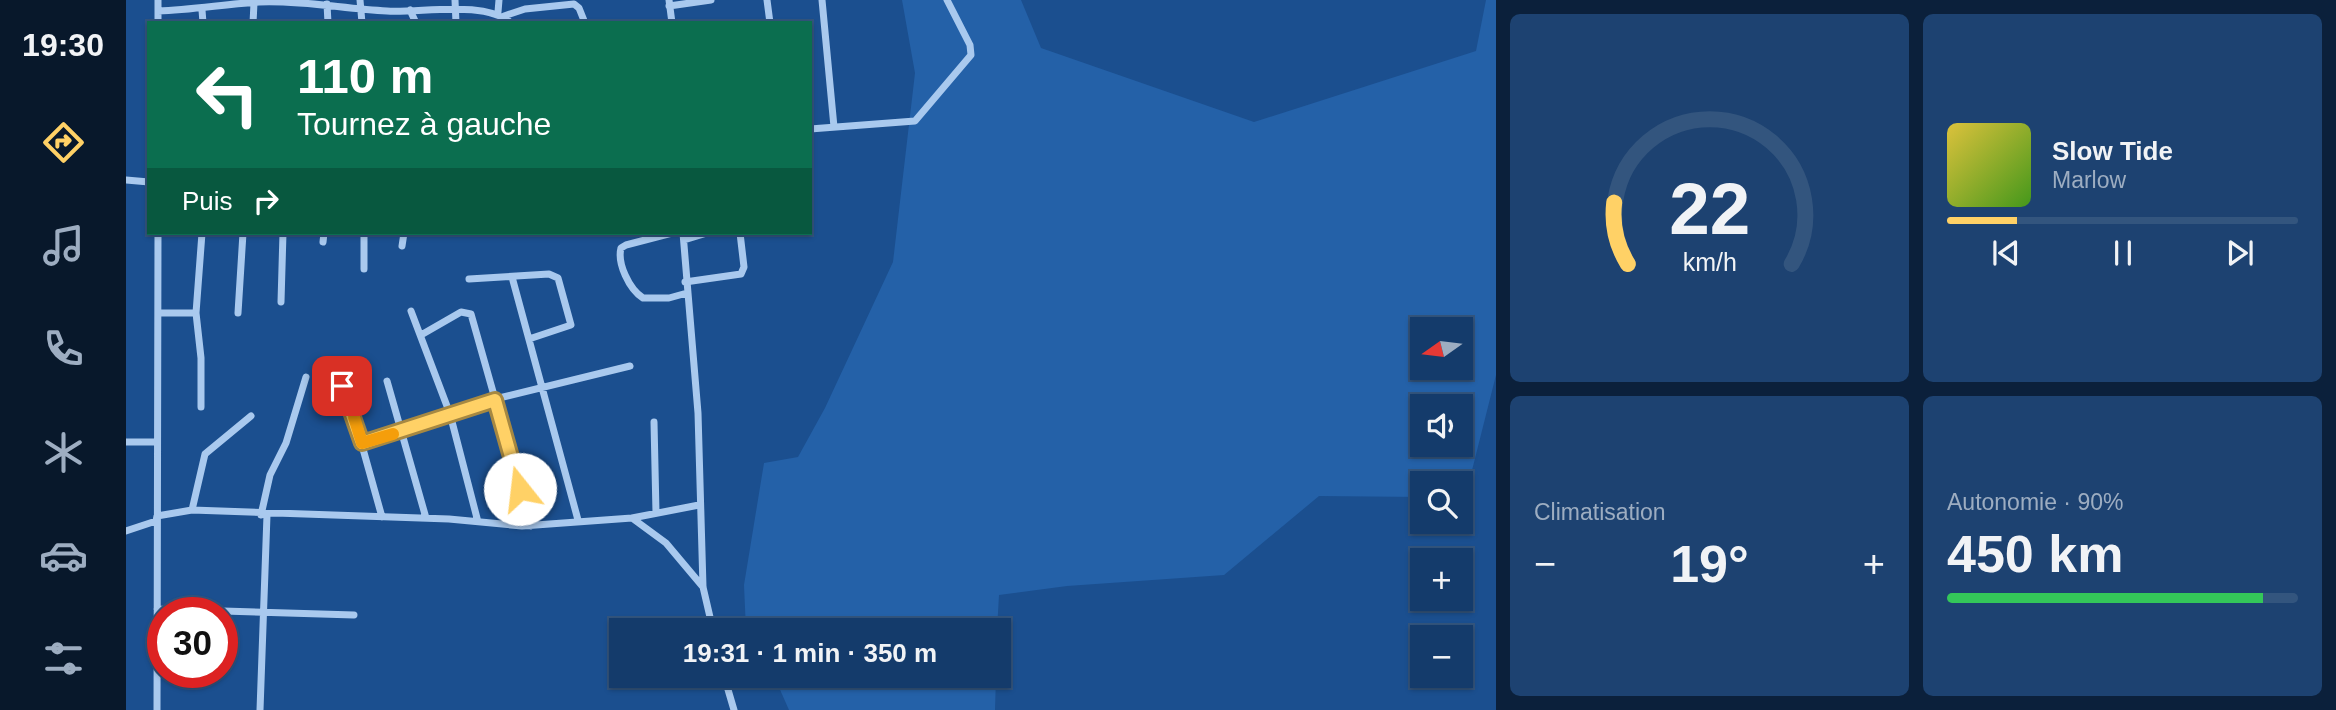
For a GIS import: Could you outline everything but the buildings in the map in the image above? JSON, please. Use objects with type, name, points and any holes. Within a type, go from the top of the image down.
[{"type":"street","points":[[158,0],[158,21]]},
{"type":"street","points":[[499,0],[500,16]]},
{"type":"street","points":[[671,21],[669,3],[710,0]]},
{"type":"street","points":[[767,0],[770,21]]},
{"type":"street","points":[[821,0],[834,127]]},
{"type":"street","points":[[812,129],[898,124],[919,118],[971,54],[970,45],[947,0]]},
{"type":"street","points":[[158,11],[202,10],[257,2],[360,3],[387,11],[455,4],[500,16],[525,9],[574,4],[579,8],[584,21]]},
{"type":"street","points":[[253,21],[257,2]]},
{"type":"street","points":[[360,3],[362,21]]},
{"type":"street","points":[[327,4],[328,21]]},
{"type":"street","points":[[202,10],[203,21]]},
{"type":"street","points":[[410,10],[415,21]]},
{"type":"street","points":[[126,180],[147,182]]},
{"type":"street","points":[[157,597],[158,235]]},
{"type":"street","points":[[201,407],[201,358],[196,313],[202,235]]},
{"type":"street","points":[[238,313],[243,235]]},
{"type":"street","points":[[281,302],[283,235]]},
{"type":"street","points":[[323,242],[324,235]]},
{"type":"street","points":[[364,235],[364,269]]},
{"type":"street","points":[[402,247],[404,235]]},
{"type":"street","points":[[666,235],[621,248],[620,257],[630,284],[643,298],[687,293]]},
{"type":"street","points":[[685,282],[741,274],[744,267],[740,235]]},
{"type":"street","points":[[683,236],[698,413],[703,587],[710,618]]},
{"type":"street","points":[[469,279],[555,275],[563,289],[571,325],[529,340]]},
{"type":"street","points":[[512,278],[578,520]]},
{"type":"street","points":[[411,312],[450,414],[478,522]]},
{"type":"street","points":[[421,335],[461,312],[471,314],[531,526]]},
{"type":"street","points":[[158,313],[196,313]]},
{"type":"street","points":[[362,443],[495,400],[630,366]]},
{"type":"street","points":[[333,372],[347,395],[382,517]]},
{"type":"street","points":[[260,710],[264,515],[270,475],[286,443],[306,377]]},
{"type":"street","points":[[387,381],[426,518]]},
{"type":"street","points":[[192,510],[205,454],[251,416]]},
{"type":"street","points":[[654,422],[656,513]]},
{"type":"street","points":[[126,442],[158,442]]},
{"type":"street","points":[[157,516],[192,510],[264,515],[426,518],[531,526],[578,520],[632,518],[699,506]]},
{"type":"street","points":[[126,531],[156,521],[157,516]]},
{"type":"street","points":[[632,518],[666,543],[703,587]]},
{"type":"street","points":[[238,612],[354,615]]},
{"type":"street","points":[[157,688],[157,710]]},
{"type":"street","points":[[728,688],[734,710]]},
{"type":"shaded area","points":[[902,0],[1021,0],[1041,48],[1254,122],[1476,51],[1486,0],[1496,0],[1496,375],[1472,471],[1410,471],[1410,497],[1319,496],[1224,575],[1067,586],[999,595],[998,618],[745,618],[744,585],[764,463],[798,457],[825,408],[893,262],[915,73]]},
{"type":"shaded area","points":[[779,688],[996,688],[995,710],[789,710]]},
{"type":"slow traffic","points":[[354,417],[362,443],[393,434]]},
{"type":"route","points":[[342,386],[362,443],[495,400],[520,489]]}]
